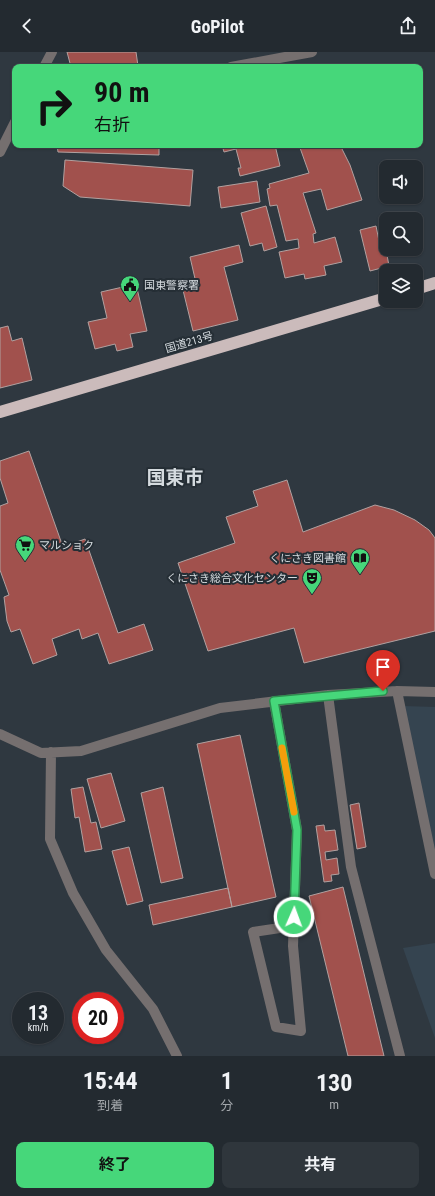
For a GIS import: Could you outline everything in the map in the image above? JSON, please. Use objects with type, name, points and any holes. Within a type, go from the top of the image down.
[{"type":"highway","points":[[423,287],[435,283]]},
{"type":"highway","name":"国道213号","points":[[0,412],[379,300]]},
{"type":"street","points":[[46,64],[52,52]]},
{"type":"street","points":[[247,64],[312,52]]},
{"type":"street","points":[[0,152],[12,128]]},
{"type":"street","points":[[0,734],[41,753],[81,750],[220,708],[328,695],[397,690],[435,692]]},
{"type":"street","points":[[397,690],[435,874]]},
{"type":"street","points":[[328,695],[351,867],[400,1056]]},
{"type":"street","points":[[274,701],[297,830],[294,899],[294,923],[293,930],[293,946],[301,1031],[276,1027],[254,932],[280,928],[287,927],[294,926]]},
{"type":"street","points":[[51,752],[50,839],[73,893],[102,943],[153,1009],[177,1056]]},
{"type":"shaded area","points":[[403,706],[435,707],[435,871]]},
{"type":"shaded area","points":[[435,943],[435,1038],[403,948]]},
{"type":"building","points":[[67,52],[136,52],[138,64],[70,64]]},
{"type":"building","points":[[57,148],[159,148],[159,155],[58,152]]},
{"type":"building","points":[[223,148],[276,148],[280,166],[240,176],[238,168],[241,168],[236,149],[224,152]]},
{"type":"building","points":[[300,148],[342,148],[350,165],[362,200],[327,210],[321,189],[303,193],[316,233],[313,234],[314,243],[335,237],[342,262],[324,266],[326,275],[305,279],[304,274],[285,278],[279,252],[299,248],[298,239],[286,241],[277,205],[270,206],[267,189],[270,188],[269,184],[309,173]]},
{"type":"building","points":[[65,160],[193,170],[190,206],[80,197],[63,186]]},
{"type":"building","points":[[257,181],[260,202],[221,208],[218,187]]},
{"type":"building","points":[[266,206],[277,247],[264,251],[262,243],[250,246],[241,213]]},
{"type":"building","points":[[376,226],[379,241],[379,256],[387,256],[389,264],[379,264],[379,269],[370,271],[360,230]]},
{"type":"building","points":[[239,245],[243,262],[224,267],[238,320],[193,331],[182,286],[196,283],[190,257]]},
{"type":"building","points":[[136,284],[147,331],[130,334],[133,347],[117,351],[115,344],[95,349],[88,322],[107,318],[101,292]]},
{"type":"building","points":[[8,326],[12,341],[22,338],[32,380],[0,388],[0,328]]},
{"type":"building","points":[[29,451],[63,547],[85,539],[118,633],[144,624],[153,650],[109,664],[98,633],[82,639],[79,629],[52,639],[57,655],[33,664],[20,629],[11,632],[7,621],[4,597],[9,595],[0,570],[0,506],[8,503],[0,478],[0,461]]},
{"type":"building","name":"くにさき総合文化センター","points":[[287,480],[303,532],[375,505],[394,510],[415,520],[429,530],[435,538],[435,631],[304,663],[294,628],[208,651],[178,563],[235,543],[226,517],[258,506],[253,491]]},
{"type":"building","points":[[240,735],[276,897],[232,907],[197,744]]},
{"type":"building","points":[[111,773],[125,821],[101,828],[87,779]]},
{"type":"building","points":[[83,787],[91,823],[96,822],[102,849],[85,852],[79,817],[75,818],[71,789]]},
{"type":"building","points":[[163,787],[183,878],[161,883],[141,793]]},
{"type":"building","points":[[359,803],[366,847],[357,849],[350,805]]},
{"type":"building","points":[[324,825],[325,831],[335,830],[338,850],[325,852],[326,860],[337,858],[339,874],[331,875],[332,881],[324,882],[316,826]]},
{"type":"building","points":[[129,847],[143,901],[127,905],[112,851]]},
{"type":"building","points":[[343,887],[384,1056],[348,1056],[309,896]]},
{"type":"building","points":[[228,888],[232,907],[153,925],[149,905]]},
{"type":"slow traffic","points":[[282,748],[294,812]]},
{"type":"place","name":"国東警察署","points":[[130,302]]},
{"type":"place","name":"マルショク","points":[[25,562]]},
{"type":"place","name":"くにさき図書館","points":[[360,575]]},
{"type":"place","name":"くにさき総合文化センター","points":[[312,595]]},
{"type":"district","name":"国東市","points":[[175,477]]},
{"type":"route","points":[[294,917],[297,830],[274,701],[383,691]]}]
